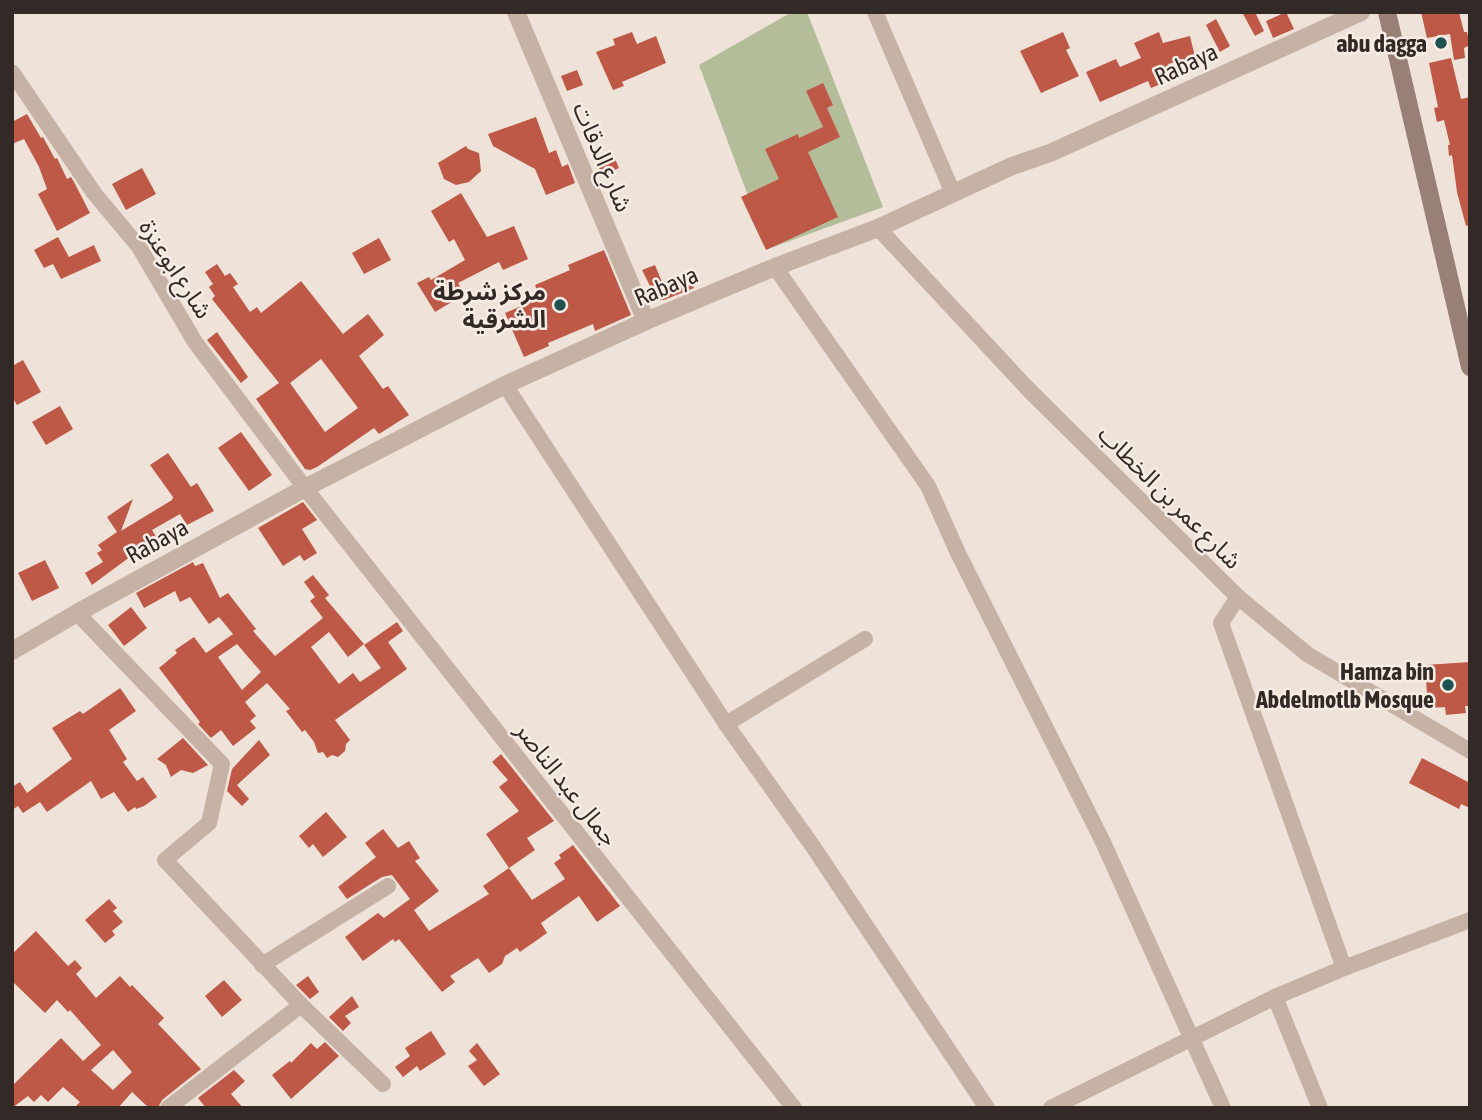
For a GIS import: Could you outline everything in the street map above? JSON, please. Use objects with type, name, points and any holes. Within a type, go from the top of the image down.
[{"type":"main road","points":[[1387,12],[1470,367]]},
{"type":"street","name":"شارع الدقات","points":[[516,12],[646,321]]},
{"type":"street","points":[[875,12],[953,193]]},
{"type":"street","name":"Rabaya","points":[[12,651],[77,612],[305,488],[505,385],[646,321],[775,267],[878,228],[1361,12]]},
{"type":"street","name":"شارع ابوعنزة","points":[[12,72],[94,193],[139,247],[195,342],[305,488]]},
{"type":"street","name":"شارع عمر بن الخطاب","points":[[878,228],[1028,389],[1238,597],[1307,654],[1470,751]]},
{"type":"street","points":[[775,267],[928,486],[958,553],[1102,840],[1223,1108]]},
{"type":"street","points":[[505,385],[726,724],[814,848],[987,1108]]},
{"type":"street","name":"جمال عبد الناصر","points":[[305,488],[794,1108]]},
{"type":"street","points":[[1238,597],[1221,623],[1344,968]]},
{"type":"street","points":[[77,612],[222,764],[209,823],[165,860],[262,965],[383,1084]]},
{"type":"street","points":[[726,724],[865,639]]},
{"type":"street","points":[[262,965],[388,886]]},
{"type":"street","points":[[1051,1108],[1275,997],[1470,920]]},
{"type":"street","points":[[1275,997],[1320,1108]]},
{"type":"street","points":[[168,1108],[301,1005]]},
{"type":"green space","points":[[792,12],[807,12],[883,207],[768,249],[699,65]]},
{"type":"building","points":[[1242,12],[1255,12],[1264,31],[1255,36]]},
{"type":"building","points":[[1286,12],[1294,29],[1273,38],[1266,21]]},
{"type":"building","points":[[1421,12],[1459,12],[1470,45],[1464,48],[1465,58],[1454,60],[1450,34],[1427,38]]},
{"type":"building","points":[[1216,19],[1230,46],[1220,52],[1206,25]]},
{"type":"building","points":[[632,32],[637,44],[656,36],[666,63],[622,82],[624,86],[613,90],[596,52],[615,45],[613,39]]},
{"type":"building","points":[[1063,32],[1070,48],[1066,50],[1079,76],[1041,93],[1020,51]]},
{"type":"building","points":[[1159,32],[1163,43],[1190,36],[1195,57],[1168,64],[1175,78],[1151,88],[1148,81],[1100,102],[1086,72],[1116,59],[1120,67],[1141,58],[1134,43]]},
{"type":"building","points":[[1451,58],[1461,99],[1470,97],[1470,225],[1466,226],[1457,192],[1452,155],[1449,156],[1450,145],[1444,120],[1437,122],[1434,108],[1438,107],[1429,63]]},
{"type":"building","points":[[577,70],[583,85],[567,91],[561,76]]},
{"type":"building","points":[[823,83],[833,105],[827,108],[840,137],[808,152],[838,217],[766,250],[741,197],[779,179],[765,149],[798,134],[799,138],[823,127],[806,91]]},
{"type":"building","points":[[27,114],[55,159],[57,158],[67,179],[71,177],[90,213],[57,231],[38,194],[47,189],[39,167],[24,139],[12,144],[12,122]]},
{"type":"building","points":[[536,117],[549,153],[556,150],[562,167],[568,164],[575,183],[546,195],[535,169],[493,146],[488,134]]},
{"type":"building","points":[[466,146],[479,153],[481,171],[469,182],[456,185],[444,179],[438,163]]},
{"type":"building","points":[[613,154],[619,168],[603,176],[596,162]]},
{"type":"building","points":[[142,168],[156,194],[126,210],[112,184]]},
{"type":"building","points":[[461,193],[487,237],[514,226],[528,259],[503,270],[499,262],[458,283],[465,294],[435,312],[417,283],[429,277],[431,280],[465,260],[454,239],[449,242],[431,211]]},
{"type":"building","points":[[58,237],[69,257],[94,245],[101,261],[61,279],[53,264],[44,268],[34,250]]},
{"type":"building","points":[[379,238],[391,260],[364,274],[352,253]]},
{"type":"building","points":[[604,250],[631,315],[595,331],[593,324],[548,343],[549,346],[524,357],[505,313],[540,298],[535,285],[570,270],[568,265]]},
{"type":"building","points":[[217,264],[225,276],[230,273],[238,284],[233,287],[250,312],[257,307],[261,313],[301,281],[343,334],[368,314],[384,335],[359,356],[383,389],[388,386],[409,415],[379,434],[374,428],[317,467],[305,469],[256,399],[279,383],[212,299],[215,296],[209,287],[213,284],[205,272]],"holes":[[[321,359],[358,408],[325,432],[290,383]]]},
{"type":"building","points":[[655,265],[662,282],[688,273],[694,288],[664,300],[657,300],[642,270]]},
{"type":"building","points":[[217,332],[248,377],[241,383],[207,340]]},
{"type":"building","points":[[23,360],[41,392],[17,405],[12,397],[12,366]]},
{"type":"building","points":[[60,406],[73,429],[46,445],[32,422]]},
{"type":"building","points":[[241,432],[272,475],[249,491],[218,448]]},
{"type":"building","points":[[168,453],[191,487],[197,483],[214,511],[187,525],[180,514],[152,530],[158,540],[139,553],[138,551],[92,585],[85,573],[103,562],[97,553],[102,550],[98,545],[117,532],[107,517],[133,499],[121,531],[172,500],[173,497],[150,465]]},
{"type":"building","points":[[303,502],[317,520],[302,529],[317,553],[304,561],[300,555],[283,566],[258,528]]},
{"type":"building","points":[[45,560],[59,588],[32,601],[18,573]]},
{"type":"building","points":[[193,562],[195,566],[203,563],[220,598],[228,593],[256,629],[253,631],[275,656],[323,618],[310,601],[315,597],[304,582],[313,575],[329,595],[325,598],[364,644],[348,657],[329,632],[311,647],[339,684],[353,673],[360,682],[381,668],[364,645],[397,622],[403,631],[388,642],[407,669],[335,720],[350,740],[345,751],[338,757],[332,755],[327,758],[323,752],[318,753],[305,730],[302,732],[286,711],[290,709],[267,683],[245,702],[256,716],[250,721],[256,728],[233,746],[221,730],[211,738],[159,668],[177,653],[175,650],[194,637],[206,653],[233,634],[219,617],[209,624],[190,597],[180,602],[175,591],[144,608],[136,593]],"holes":[[[237,644],[261,672],[242,690],[218,657]]]},
{"type":"building","points":[[131,607],[147,628],[124,646],[108,625]]},
{"type":"building","name":"Hamza bin Abdelmotlb Mosque","points":[[1470,662],[1470,706],[1465,706],[1466,713],[1446,715],[1445,707],[1428,708],[1425,665]]},
{"type":"building","points":[[120,688],[136,711],[109,730],[127,759],[123,762],[137,781],[143,777],[157,797],[128,812],[114,792],[101,799],[91,781],[47,812],[40,802],[23,813],[18,806],[12,810],[12,787],[20,782],[27,793],[72,759],[52,728],[80,711],[83,714]]},
{"type":"building","points":[[183,738],[208,765],[193,773],[181,770],[171,777],[166,765],[157,759]]},
{"type":"building","points":[[259,740],[270,755],[237,785],[249,799],[242,806],[227,791],[232,769]]},
{"type":"building","points":[[501,754],[554,821],[527,838],[535,850],[509,868],[486,834],[519,811],[499,787],[508,780],[492,762]]},
{"type":"building","points":[[1422,758],[1470,783],[1470,808],[1461,804],[1459,809],[1409,783]]},
{"type":"building","points":[[326,812],[347,837],[323,857],[313,844],[309,848],[299,836]]},
{"type":"building","points":[[383,829],[398,848],[409,841],[420,858],[415,861],[439,891],[414,910],[429,931],[489,894],[483,886],[509,868],[532,900],[565,879],[554,863],[561,858],[559,855],[573,845],[620,906],[597,922],[579,896],[541,923],[547,933],[520,952],[517,948],[505,956],[502,964],[489,973],[478,958],[450,976],[455,982],[442,992],[399,939],[395,942],[393,939],[363,961],[345,937],[378,913],[384,918],[410,899],[392,875],[382,877],[347,899],[338,887],[376,857],[365,843]]},
{"type":"building","points":[[109,899],[117,908],[113,911],[123,922],[112,931],[115,935],[105,943],[85,920]]},
{"type":"building","points":[[36,931],[68,966],[75,960],[82,968],[76,974],[96,998],[120,976],[164,1018],[158,1024],[201,1069],[162,1100],[158,1108],[149,1108],[132,1092],[118,1108],[74,1108],[80,1102],[63,1087],[48,1102],[41,1095],[34,1102],[28,1096],[12,1108],[12,1086],[61,1038],[83,1061],[101,1045],[70,1010],[68,1012],[57,1000],[45,1013],[12,981],[12,954]],"holes":[[[113,1050],[132,1072],[113,1090],[91,1070]]]},
{"type":"building","points":[[308,976],[319,992],[310,999],[296,985]]},
{"type":"building","points":[[224,980],[242,1000],[222,1017],[205,996]]},
{"type":"building","points":[[352,996],[359,1007],[345,1016],[351,1023],[343,1031],[329,1017]]},
{"type":"building","points":[[431,1031],[446,1054],[420,1071],[417,1066],[403,1077],[395,1067],[410,1056],[405,1048]]},
{"type":"building","points":[[325,1042],[339,1056],[291,1099],[272,1075],[290,1061],[291,1063],[311,1043],[317,1049]]},
{"type":"building","points":[[477,1043],[500,1074],[484,1086],[468,1066],[477,1060],[469,1051]]},
{"type":"building","points":[[234,1070],[245,1081],[231,1094],[243,1108],[206,1108],[198,1098]]},
{"type":"place","name":"abu dagga","points":[[1441,43]]},
{"type":"place","name":"مركز شرطة الشرقية","points":[[560,305]]},
{"type":"place","name":"Hamza bin Abdelmotlb Mosque","points":[[1448,685]]}]
